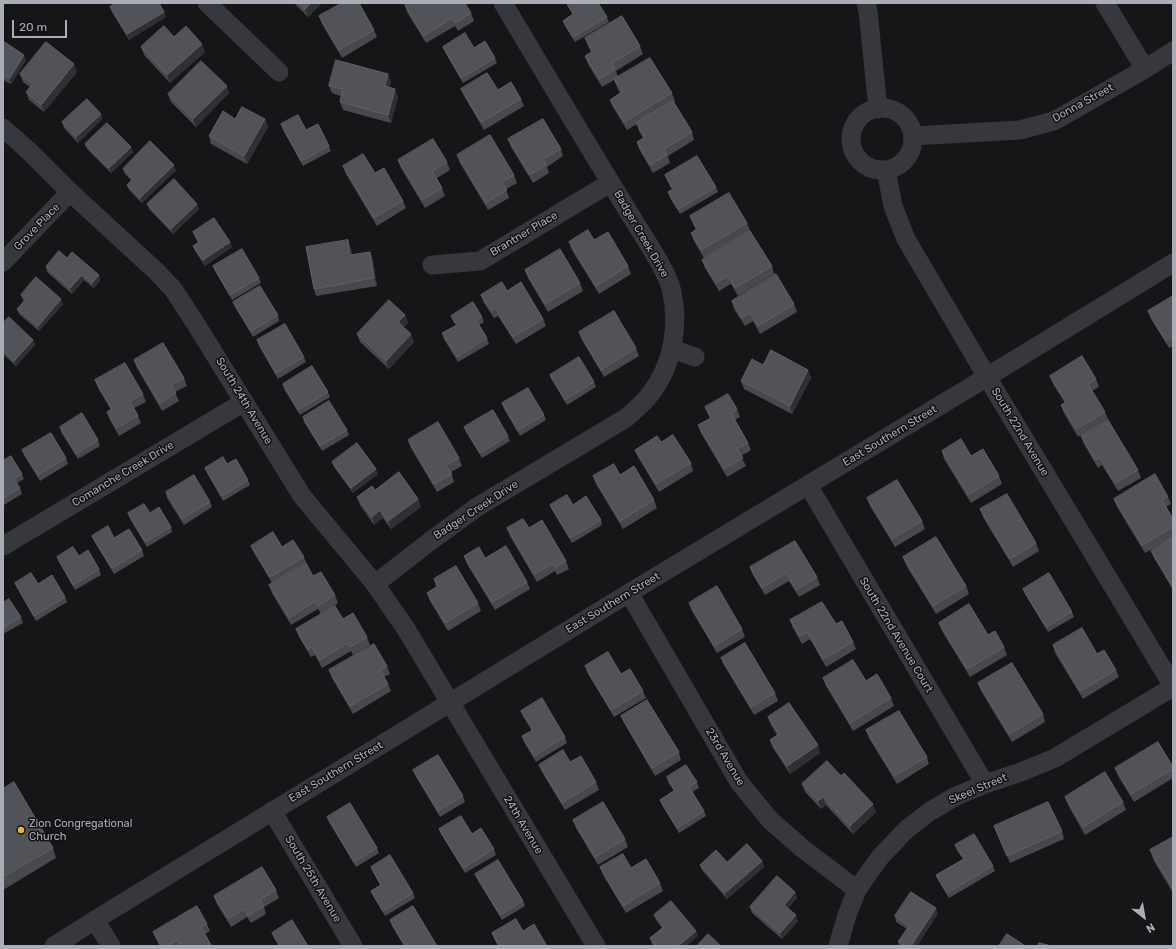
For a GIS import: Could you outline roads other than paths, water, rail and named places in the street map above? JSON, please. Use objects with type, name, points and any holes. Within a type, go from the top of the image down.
[{"type":"street","points":[[207,3],[279,72]]},
{"type":"street","name":"Badger Creek Drive","points":[[374,584],[428,542],[477,507],[626,418],[648,397],[656,386],[665,369],[672,349],[674,310],[671,288],[666,274],[503,3]]},
{"type":"street","points":[[866,3],[878,109]]},
{"type":"street","points":[[1105,3],[1145,69]]},
{"type":"street","name":"Donna Street","points":[[913,136],[1020,130],[1054,121],[1145,69],[1173,51]]},
{"type":"street","points":[[878,109],[891,109],[900,114],[907,120],[912,129],[913,136],[912,149],[908,157],[900,165],[890,170],[880,171],[869,168],[861,162],[854,153],[851,143],[852,132],[856,122],[871,110],[878,109]]},
{"type":"street","name":"South 24th Avenue","points":[[3,128],[157,272],[173,289],[194,320],[302,496],[374,584],[406,629],[450,703]]},
{"type":"street","name":"South 22nd Avenue","points":[[886,170],[893,206],[906,239],[1173,687]]},
{"type":"street","name":"Brantner Place","points":[[432,265],[480,261],[610,183]]},
{"type":"street","name":"Grove Place","points":[[3,262],[70,192]]},
{"type":"street","name":"East Southern Street","points":[[54,946],[629,593],[808,486],[1173,263]]},
{"type":"street","points":[[672,349],[695,356]]},
{"type":"street","name":"Comanche Creek Drive","points":[[3,546],[244,402]]},
{"type":"street","name":"South 22nd Avenue Court","points":[[808,486],[985,784]]},
{"type":"street","name":"23rd Avenue","points":[[629,593],[739,782],[770,820],[802,848],[858,890]]},
{"type":"street","name":"Skeel Street","points":[[838,946],[847,915],[858,890],[881,856],[907,829],[929,812],[954,797],[1055,758],[1173,687]]},
{"type":"street","name":"24th Avenue","points":[[450,703],[596,946]]},
{"type":"street","name":"South 25th Avenue","points":[[272,811],[353,946]]},
{"type":"street","points":[[95,920],[111,946]]},
{"type":"place","name":"Zion Congregational Church","points":[[21,830]]}]
